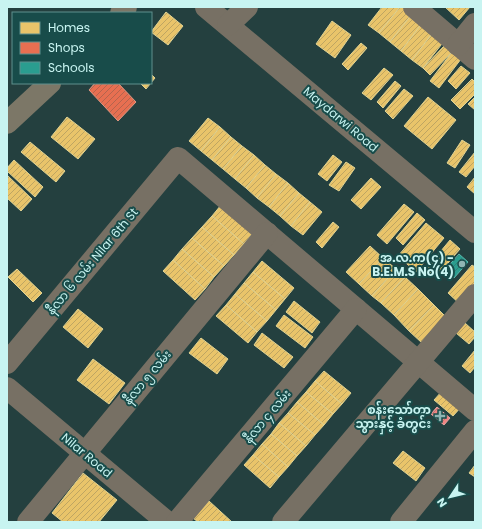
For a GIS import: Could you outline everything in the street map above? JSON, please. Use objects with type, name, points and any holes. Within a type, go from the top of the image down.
[{"type":"main road","points":[[7,123],[49,84]]},
{"type":"street","name":"Maydarwi Road","points":[[206,7],[472,223]]},
{"type":"street","points":[[228,25],[247,7]]},
{"type":"street","points":[[414,7],[475,59]]},
{"type":"street","points":[[458,44],[475,24]]},
{"type":"street","name":"နီလာ ၆ လမ်း Nilar 6th St","points":[[7,363],[178,158],[267,233]]},
{"type":"street","points":[[267,233],[475,410]]},
{"type":"street","name":"နီလာ ၅ လမ်း","points":[[28,522],[267,233]]},
{"type":"street","points":[[283,522],[475,295]]},
{"type":"street","name":"နီလာ ၄ လမ်း","points":[[177,522],[356,309]]},
{"type":"street","name":"Nilar Road","points":[[7,388],[167,522]]},
{"type":"street","points":[[401,522],[475,431]]},
{"type":"building: Homes","points":[[382,7],[400,7],[379,33],[368,25]]},
{"type":"building: Homes","points":[[400,7],[404,7],[412,14],[390,42],[379,33]]},
{"type":"building: Homes","points":[[445,7],[470,7],[459,20]]},
{"type":"building: Homes","points":[[166,12],[183,26],[168,45],[152,33]]},
{"type":"building: Homes","points":[[412,14],[423,22],[401,51],[390,42]]},
{"type":"building: Homes","points":[[332,21],[351,35],[335,58],[316,44]]},
{"type":"building: Homes","points":[[423,22],[434,31],[412,60],[401,51]]},
{"type":"building: Homes","points":[[434,31],[445,40],[423,68],[412,60]]},
{"type":"building: Homes","points":[[361,43],[367,48],[348,70],[342,64]]},
{"type":"building: Homes","points":[[445,45],[452,52],[430,75],[423,68]]},
{"type":"building: Homes","points":[[452,52],[461,59],[439,88],[430,81]]},
{"type":"building: Homes","points":[[461,66],[470,73],[456,89],[448,81]]},
{"type":"building: Homes","points":[[384,68],[393,75],[371,100],[362,93]]},
{"type":"building: Homes","points":[[152,75],[155,78],[152,82]]},
{"type":"building: Homes","points":[[472,79],[475,82],[475,94],[460,109],[451,100]]},
{"type":"building: Homes","points":[[395,81],[401,86],[383,108],[377,102]]},
{"type":"building: Homes","points":[[141,84],[150,84],[146,89]]},
{"type":"building: Homes","points":[[404,89],[413,96],[393,119],[385,111]]},
{"type":"building: Homes","points":[[428,97],[456,120],[432,149],[404,126]]},
{"type":"building: Homes","points":[[475,97],[475,110],[468,104]]},
{"type":"building: Homes","points":[[67,117],[95,139],[78,159],[51,137]]},
{"type":"building: Homes","points":[[208,118],[220,127],[201,151],[189,141]]},
{"type":"building: Homes","points":[[220,127],[231,137],[212,160],[201,151]]},
{"type":"building: Homes","points":[[231,137],[242,146],[223,169],[212,160]]},
{"type":"building: Homes","points":[[462,140],[470,145],[455,168],[447,163]]},
{"type":"building: Homes","points":[[30,142],[65,171],[56,182],[21,152]]},
{"type":"building: Homes","points":[[242,146],[254,155],[235,179],[223,169]]},
{"type":"building: Homes","points":[[475,152],[475,166],[466,177],[459,172]]},
{"type":"building: Homes","points":[[254,155],[265,165],[246,188],[235,179]]},
{"type":"building: Homes","points":[[333,155],[342,162],[327,181],[318,174]]},
{"type":"building: Homes","points":[[14,160],[43,187],[35,197],[7,171],[7,168]]},
{"type":"building: Homes","points":[[346,162],[355,168],[339,191],[329,185]]},
{"type":"building: Homes","points":[[265,165],[276,174],[257,198],[246,188]]},
{"type":"building: Homes","points":[[276,174],[288,183],[269,207],[257,198]]},
{"type":"building: Homes","points":[[7,175],[32,199],[21,211],[7,198]]},
{"type":"building: Homes","points":[[475,177],[475,194],[467,187]]},
{"type":"building: Homes","points":[[371,178],[381,187],[361,209],[351,200]]},
{"type":"building: Homes","points":[[288,183],[299,193],[280,216],[269,207]]},
{"type":"building: Homes","points":[[299,193],[310,202],[291,226],[280,216]]},
{"type":"building: Homes","points":[[310,202],[322,212],[303,235],[291,226]]},
{"type":"building: Homes","points":[[404,204],[414,212],[387,244],[377,235]]},
{"type":"building: Homes","points":[[221,205],[253,233],[244,244],[212,216]]},
{"type":"building: Homes","points":[[417,213],[425,220],[403,245],[396,238]]},
{"type":"building: Homes","points":[[212,216],[244,244],[234,255],[202,227]]},
{"type":"building: Homes","points":[[333,222],[339,227],[322,248],[316,242]]},
{"type":"building: Homes","points":[[426,223],[444,238],[416,272],[398,256]]},
{"type":"building: Homes","points":[[202,227],[234,255],[224,266],[192,238]]},
{"type":"building: Homes","points":[[192,238],[224,266],[214,277],[182,249]]},
{"type":"building: Homes","points":[[450,240],[460,249],[436,277],[426,269]]},
{"type":"building: Homes","points":[[370,246],[383,258],[359,284],[346,272]]},
{"type":"building: Homes","points":[[182,249],[214,277],[205,289],[173,260]]},
{"type":"building: Homes","points":[[383,258],[396,269],[372,296],[359,284]]},
{"type":"building: Homes","points":[[173,260],[205,289],[195,300],[163,271]]},
{"type":"building: Homes","points":[[262,261],[294,288],[285,299],[253,272]]},
{"type":"building: Homes","points":[[472,265],[475,267],[475,288],[461,305],[448,293]]},
{"type":"building: Homes","points":[[17,269],[42,293],[33,302],[8,277]]},
{"type":"building: Homes","points":[[396,269],[405,277],[381,303],[372,296]]},
{"type":"building: Homes","points":[[253,272],[285,299],[276,310],[244,283]]},
{"type":"building: Homes","points":[[405,277],[418,289],[394,315],[381,303]]},
{"type":"building: Homes","points":[[244,283],[276,310],[267,321],[235,294]]},
{"type":"building: Homes","points":[[418,289],[434,305],[409,331],[394,315]]},
{"type":"building: Homes","points":[[235,294],[267,321],[257,332],[226,305]]},
{"type":"building: Homes","points":[[294,301],[320,322],[312,333],[286,312]]},
{"type":"building: Homes","points":[[226,305],[257,332],[248,343],[216,316]]},
{"type":"building: Homes","points":[[434,305],[446,317],[422,343],[409,331]]},
{"type":"building: Homes","points":[[78,309],[103,329],[88,348],[63,327]]},
{"type":"building: Homes","points":[[284,315],[313,337],[305,348],[276,326]]},
{"type":"building: Homes","points":[[465,323],[475,332],[475,337],[469,344],[456,333]]},
{"type":"building: Homes","points":[[262,333],[293,357],[284,368],[254,345]]},
{"type":"building: Homes","points":[[201,338],[228,359],[217,374],[189,353]]},
{"type":"building: Homes","points":[[475,350],[475,367],[470,373],[462,366]]},
{"type":"building: Homes","points":[[93,359],[125,383],[109,404],[77,380]]},
{"type":"building: Homes","points":[[324,371],[351,393],[342,404],[315,381]]},
{"type":"building: Homes","points":[[315,381],[342,404],[333,414],[306,392]]},
{"type":"building: Homes","points":[[443,390],[462,406],[453,416],[434,400]]},
{"type":"building: Homes","points":[[306,392],[333,414],[324,425],[297,402]]},
{"type":"building: Homes","points":[[297,402],[324,425],[315,435],[288,413]]},
{"type":"building: Homes","points":[[288,413],[315,435],[306,446],[279,423]]},
{"type":"building: Homes","points":[[279,423],[306,446],[297,456],[271,434]]},
{"type":"building: Homes","points":[[271,434],[297,456],[288,467],[262,444]]},
{"type":"building: Homes","points":[[262,444],[288,467],[279,477],[253,455]]},
{"type":"building: Homes","points":[[403,451],[425,468],[416,481],[393,463]]},
{"type":"building: Homes","points":[[253,455],[279,477],[270,488],[244,465]]},
{"type":"building: Homes","points":[[475,465],[475,477],[469,473]]},
{"type":"building: Homes","points":[[83,473],[117,500],[99,522],[63,522],[52,513]]},
{"type":"building: Homes","points":[[209,501],[232,522],[198,522],[193,518]]},
{"type":"building: Shops","points":[[94,84],[119,84],[136,102],[118,121],[89,90]]},
{"type":"building: Schools","points":[[459,254],[468,262],[454,278],[445,270]]},
{"type":"building: Health","points":[[437,407],[450,418],[444,425],[431,414]]},
{"type":"place","name":"အ.လ.က(၄) - B.E.M.S No(4)","points":[[462,264]]},
{"type":"place","name":"စန်းသော်တာ သွားနှင့် ခံတွင်း","points":[[440,416]]}]
